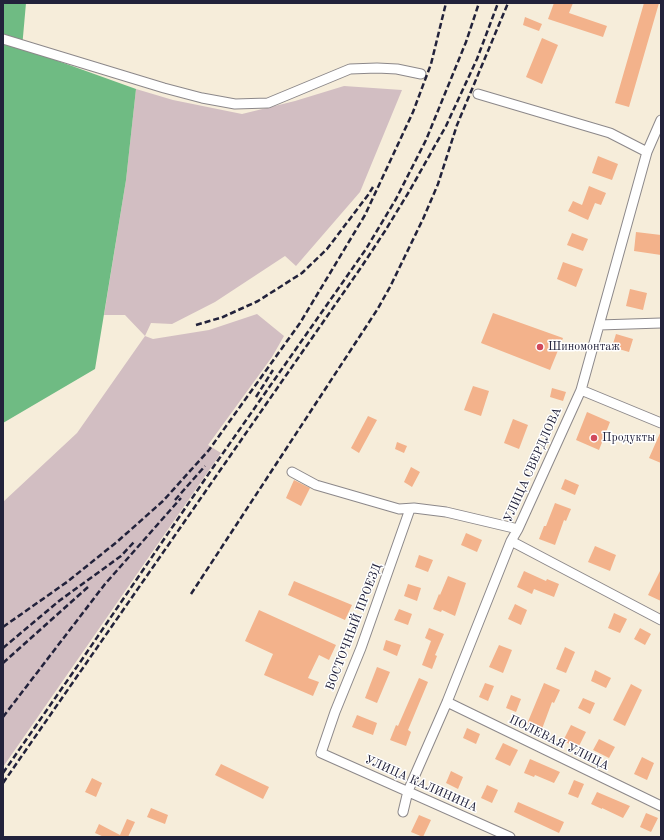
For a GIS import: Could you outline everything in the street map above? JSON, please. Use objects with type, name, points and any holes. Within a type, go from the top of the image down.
[{"type":"street","points":[[3,39],[171,90],[235,104],[268,103],[350,69],[393,69],[421,74]]},
{"type":"street","points":[[478,94],[610,133],[648,152]]},
{"type":"street","name":"УЛИЦА СВЕРДЛОВА","points":[[403,812],[408,791],[447,702],[511,541],[518,529],[581,390],[648,152],[660,123]]},
{"type":"street","points":[[599,325],[661,323]]},
{"type":"street","points":[[581,390],[661,423]]},
{"type":"street","points":[[292,472],[316,485],[399,509],[414,508],[446,512],[518,529]]},
{"type":"street","name":"ВОСТОЧНЫЙ ПРОЕЗД","points":[[322,753],[335,712],[361,648],[410,509]]},
{"type":"street","points":[[511,541],[661,620]]},
{"type":"street","name":"ПОЛЕВАЯ УЛИЦА","points":[[447,702],[661,806]]},
{"type":"street","name":"УЛИЦА КАЛИНИНА","points":[[322,753],[510,837]]},
{"type":"shaded area","points":[[344,86],[402,90],[360,192],[296,266],[285,256],[215,302],[172,324],[151,323],[145,336],[125,315],[104,315],[126,180],[136,89],[173,100],[242,114],[295,101]]},
{"type":"shaded area","points":[[257,314],[284,336],[272,357],[208,445],[221,453],[3,767],[3,502],[77,433],[145,336],[153,339],[209,330]]},
{"type":"green space","points":[[3,3],[26,3],[22,48],[136,89],[126,180],[95,369],[3,423]]},
{"type":"building","points":[[554,3],[573,3],[569,13],[607,26],[603,37],[548,19]]},
{"type":"building","points":[[644,3],[659,3],[629,107],[615,103]]},
{"type":"building","points":[[525,17],[542,24],[539,31],[523,25]]},
{"type":"building","points":[[542,38],[558,45],[542,84],[526,77]]},
{"type":"building","points":[[598,156],[618,164],[612,180],[592,173]]},
{"type":"building","points":[[589,186],[606,193],[601,205],[595,203],[588,220],[568,211],[573,201],[582,205]]},
{"type":"building","points":[[636,232],[661,235],[661,255],[634,251]]},
{"type":"building","points":[[572,233],[588,239],[583,251],[567,245]]},
{"type":"building","points":[[563,262],[583,269],[576,287],[557,279]]},
{"type":"building","points":[[630,289],[647,293],[643,310],[626,306]]},
{"type":"building","points":[[493,313],[563,338],[550,370],[481,343]]},
{"type":"building","points":[[616,334],[633,339],[629,352],[612,347]]},
{"type":"building","points":[[473,386],[489,391],[481,416],[464,410]]},
{"type":"building","points":[[552,388],[566,392],[563,401],[550,397]]},
{"type":"building","points":[[587,412],[610,422],[599,450],[576,440]]},
{"type":"building","points":[[368,416],[377,420],[359,453],[351,448]]},
{"type":"building","points":[[513,419],[528,425],[519,449],[504,443]]},
{"type":"building","points":[[661,431],[661,463],[649,458]]},
{"type":"building","points":[[397,442],[407,446],[404,453],[395,449]]},
{"type":"building","points":[[411,467],[420,472],[412,487],[404,482]]},
{"type":"building","points":[[565,479],[579,485],[575,495],[561,489]]},
{"type":"building","points":[[294,480],[310,488],[301,506],[286,498]]},
{"type":"building","points":[[555,503],[571,509],[566,521],[564,520],[555,545],[539,539]]},
{"type":"building","points":[[466,533],[482,540],[477,552],[461,545]]},
{"type":"building","points":[[595,546],[616,555],[610,571],[588,562]]},
{"type":"building","points":[[419,555],[433,560],[428,572],[415,567]]},
{"type":"building","points":[[661,569],[661,601],[648,595]]},
{"type":"building","points":[[524,571],[546,581],[547,579],[559,584],[554,597],[534,589],[532,594],[517,587]]},
{"type":"building","points":[[448,576],[466,583],[455,616],[442,610],[441,612],[433,609]]},
{"type":"building","points":[[294,581],[352,605],[345,620],[288,595]]},
{"type":"building","points":[[408,584],[421,588],[417,601],[404,596]]},
{"type":"building","points":[[515,604],[527,610],[521,625],[508,619]]},
{"type":"building","points":[[399,609],[412,614],[408,625],[394,620]]},
{"type":"building","points":[[259,610],[336,645],[329,660],[319,655],[308,678],[319,682],[313,696],[264,675],[273,654],[245,641]]},
{"type":"building","points":[[614,613],[627,619],[620,633],[608,628]]},
{"type":"building","points":[[429,628],[444,634],[435,655],[437,656],[432,669],[422,665],[431,641],[425,638]]},
{"type":"building","points":[[640,628],[651,634],[645,645],[634,639]]},
{"type":"building","points":[[386,640],[401,645],[397,656],[383,650]]},
{"type":"building","points":[[499,645],[512,650],[503,673],[489,667]]},
{"type":"building","points":[[565,647],[575,652],[566,673],[556,669]]},
{"type":"building","points":[[377,667],[390,672],[377,703],[365,698]]},
{"type":"building","points":[[595,670],[611,678],[606,688],[591,681]]},
{"type":"building","points":[[419,678],[428,682],[408,730],[411,732],[406,746],[390,740],[396,725],[398,726]]},
{"type":"building","points":[[485,683],[494,686],[488,701],[479,697]]},
{"type":"building","points":[[544,683],[560,690],[554,703],[552,702],[542,729],[527,724]]},
{"type":"building","points":[[631,684],[642,690],[625,726],[613,720]]},
{"type":"building","points":[[511,695],[521,699],[516,712],[506,708]]},
{"type":"building","points":[[583,698],[595,703],[590,714],[578,708]]},
{"type":"building","points":[[357,715],[377,723],[373,735],[352,727]]},
{"type":"building","points":[[571,725],[586,732],[578,748],[563,741]]},
{"type":"building","points":[[467,728],[480,734],[476,744],[463,738]]},
{"type":"building","points":[[599,739],[615,747],[609,758],[593,750]]},
{"type":"building","points":[[503,743],[518,750],[510,766],[495,759]]},
{"type":"building","points":[[642,757],[654,763],[647,780],[634,774]]},
{"type":"building","points":[[530,759],[560,772],[554,783],[535,775],[534,777],[524,773]]},
{"type":"building","points":[[221,764],[269,787],[263,799],[215,775]]},
{"type":"building","points":[[451,771],[463,777],[458,789],[446,783]]},
{"type":"building","points":[[92,778],[102,783],[96,797],[85,792]]},
{"type":"building","points":[[574,780],[584,784],[578,798],[568,794]]},
{"type":"building","points":[[487,785],[498,790],[492,803],[481,798]]},
{"type":"building","points":[[597,792],[630,806],[623,818],[591,804]]},
{"type":"building","points":[[518,802],[564,822],[559,833],[514,812]]},
{"type":"building","points":[[151,808],[168,815],[165,824],[147,817]]},
{"type":"building","points":[[646,813],[658,818],[651,832],[640,827]]},
{"type":"building","points":[[419,815],[431,820],[423,837],[411,832]]},
{"type":"building","points":[[127,819],[135,822],[128,837],[104,837],[95,833],[99,824],[120,835]]},
{"type":"railway","points":[[3,627],[67,582],[118,541],[163,501],[209,450],[300,323],[365,215],[413,112],[431,64],[446,3]]},
{"type":"railway","points":[[3,773],[214,466],[366,249],[396,199],[426,140],[466,42],[479,3]]},
{"type":"railway","points":[[3,783],[385,231],[446,126],[477,59],[498,3]]},
{"type":"railway","points":[[191,594],[377,310],[390,287],[438,184],[457,125],[508,3]]},
{"type":"railway","points":[[196,325],[223,317],[258,301],[302,273],[327,249],[373,187]]},
{"type":"railway","points":[[256,397],[273,370]]},
{"type":"railway","points":[[175,500],[205,466]]},
{"type":"railway","points":[[3,717],[105,584],[181,498]]},
{"type":"railway","points":[[3,648],[59,601],[121,556],[134,542]]},
{"type":"railway","points":[[3,663],[88,587]]},
{"type":"place","name":"Шиномонтаж","points":[[540,347]]},
{"type":"place","name":"Продукты","points":[[594,438]]}]
